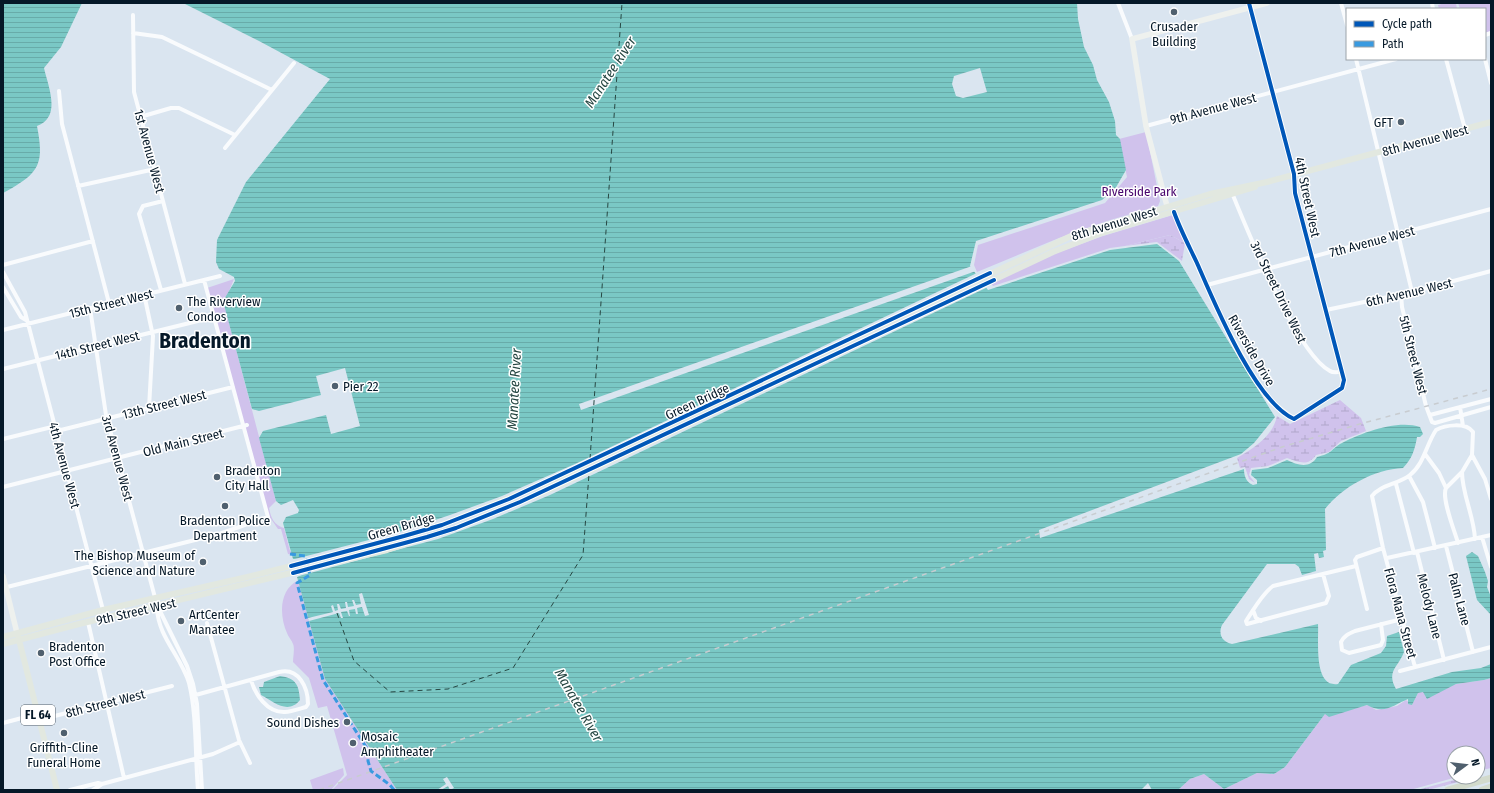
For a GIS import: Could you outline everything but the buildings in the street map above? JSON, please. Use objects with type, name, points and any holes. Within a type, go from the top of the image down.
[{"type":"highway","points":[[1448,790],[1466,788],[1491,778]]},
{"type":"highway","points":[[1482,790],[1491,788]]},
{"type":"main road","name":"8th Avenue West","points":[[994,280],[1053,252],[1099,234],[1174,212],[1231,192],[1491,122]]},
{"type":"main road","name":"8th Avenue West","points":[[990,273],[1071,236],[1210,194],[1231,192]]},
{"type":"main road","points":[[1174,212],[1179,207],[1197,201],[1210,194]]},
{"type":"main road","points":[[1099,234],[1117,226],[1161,213],[1167,206]]},
{"type":"main road","name":"Green Bridge","points":[[291,566],[442,525],[509,499],[990,273]]},
{"type":"main road","name":"Green Bridge","points":[[293,573],[387,550],[442,533],[520,502],[994,280]]},
{"type":"main road","name":"9th Street West","points":[[3,637],[103,610],[291,566]]},
{"type":"main road","name":"9th Street West","points":[[3,644],[79,624],[293,573]]},
{"type":"main road","points":[[202,587],[203,595]]},
{"type":"main road","points":[[79,624],[83,620],[100,615],[103,610]]},
{"type":"main road","points":[[56,623],[58,630]]},
{"type":"main road","name":"FL 64","points":[[17,633],[57,790]]},
{"type":"street","points":[[1118,3],[1132,39],[1146,126],[1167,206]]},
{"type":"street","points":[[1132,39],[1250,5],[1267,3]]},
{"type":"street","points":[[1341,3],[1346,21]]},
{"type":"street","name":"4th Street West","points":[[1250,5],[1294,174],[1296,193],[1342,372]]},
{"type":"street","name":"1st Avenue West","points":[[133,15],[133,85],[140,117],[185,284]]},
{"type":"street","points":[[133,33],[162,37],[272,90]]},
{"type":"street","points":[[1356,60],[1377,152],[1412,292]]},
{"type":"street","name":"9th Avenue West","points":[[1146,126],[1392,60]]},
{"type":"street","points":[[1446,60],[1465,129]]},
{"type":"street","points":[[1485,60],[1491,83]]},
{"type":"street","points":[[225,148],[294,64]]},
{"type":"street","points":[[59,91],[62,124],[109,303]]},
{"type":"street","points":[[140,117],[171,108],[179,108],[235,135]]},
{"type":"street","points":[[78,186],[155,170]]},
{"type":"street","name":"3rd Street Drive West","points":[[1231,192],[1265,269],[1291,322],[1308,350],[1328,370],[1342,372]]},
{"type":"street","points":[[161,290],[140,211],[143,206],[163,201]]},
{"type":"street","name":"7th Avenue West","points":[[1207,285],[1491,209]]},
{"type":"street","name":"Riverside Drive","points":[[1174,212],[1220,315],[1258,384],[1270,401],[1292,418],[1298,417],[1342,388],[1344,383],[1342,372]]},
{"type":"street","points":[[3,265],[93,241]]},
{"type":"street","name":"6th Avenue West","points":[[1326,310],[1412,292],[1491,271]]},
{"type":"street","name":"4th Avenue West","points":[[3,272],[22,304],[103,610]]},
{"type":"street","name":"15th Street West","points":[[3,330],[27,322],[220,276]]},
{"type":"street","points":[[4,587],[219,534],[268,517],[245,426],[204,280]]},
{"type":"street","name":"4th Avenue West","points":[[3,287],[21,317],[27,322]]},
{"type":"street","points":[[144,294],[152,331],[149,408]]},
{"type":"street","name":"5th Street West","points":[[1401,294],[1402,307],[1426,406],[1430,415]]},
{"type":"street","name":"3rd Avenue West","points":[[90,308],[107,419],[144,552],[157,605],[157,618],[194,695],[198,790]]},
{"type":"street","name":"14th Street West","points":[[3,369],[95,345],[214,317]]},
{"type":"street","name":"13th Street West","points":[[3,439],[52,427],[61,430],[233,387]]},
{"type":"street","points":[[1490,409],[1433,423],[1430,415],[1491,399]]},
{"type":"street","points":[[1460,407],[1464,426]]},
{"type":"street","points":[[1443,420],[1445,426]]},
{"type":"street","name":"Old Main Street","points":[[3,487],[245,426]]},
{"type":"street","points":[[1458,543],[1444,492],[1462,472],[1472,455],[1473,432],[1470,428],[1464,426],[1445,426],[1435,431],[1418,467],[1409,476],[1396,484],[1376,492],[1372,496],[1383,548],[1387,558],[1446,546],[1491,535]]},
{"type":"street","points":[[1425,454],[1439,473],[1446,488]]},
{"type":"street","points":[[1472,455],[1486,479],[1491,500]]},
{"type":"street","points":[[1462,472],[1473,520],[1475,539]]},
{"type":"street","points":[[1409,476],[1423,502],[1436,548]]},
{"type":"street","name":"Melody Lane","points":[[1396,484],[1444,660]]},
{"type":"street","points":[[1482,537],[1491,567]]},
{"type":"street","name":"Palm Lane","points":[[1446,546],[1473,652]]},
{"type":"street","points":[[1367,608],[1355,560],[1357,556],[1383,548]]},
{"type":"street","name":"Flora Mana Street","points":[[1387,558],[1415,667]]},
{"type":"street","points":[[1323,574],[1329,596],[1326,603],[1247,624],[1246,620],[1268,590],[1273,586],[1356,566]]},
{"type":"street","name":"FL 64","points":[[3,576],[4,587],[17,633]]},
{"type":"street","points":[[1253,610],[1256,618],[1261,621]]},
{"type":"street","points":[[1381,624],[1381,645],[1349,654],[1342,650],[1341,642],[1346,636],[1381,624],[1402,619]]},
{"type":"street","points":[[88,622],[124,778]]},
{"type":"street","points":[[207,623],[240,742],[250,763]]},
{"type":"street","points":[[1400,671],[1491,647]]},
{"type":"street","points":[[194,695],[282,671],[294,673],[303,682],[308,704],[306,707],[285,712],[275,710],[257,696],[251,680]]},
{"type":"street","name":"8th Street West","points":[[3,723],[68,712],[172,686]]},
{"type":"street","points":[[93,790],[102,784],[218,752],[240,742]]},
{"type":"street","name":"3rd Avenue West","points":[[197,757],[202,790]]},
{"type":"street","points":[[70,790],[98,783],[102,784]]},
{"type":"green space","points":[[1445,3],[1456,3],[1457,8],[1439,8],[1438,5]]},
{"type":"green space","points":[[1458,3],[1491,3],[1491,31],[1486,33],[1486,8],[1460,8]]},
{"type":"green space","name":"Riverside Park","points":[[1146,132],[1160,201],[1158,206],[1107,221],[1059,238],[977,272],[974,265],[978,245],[1105,203],[1127,177],[1119,139]]},
{"type":"green space","points":[[1173,215],[1185,243],[1170,235],[1125,246],[1110,248],[993,286],[991,283],[1054,254],[1103,236]]},
{"type":"green space","points":[[1170,235],[1185,243],[1182,261],[1157,242],[1125,246]]},
{"type":"green space","points":[[234,279],[224,304],[276,501],[269,508],[271,515],[275,523],[284,528],[290,551],[304,552],[299,584],[325,679],[397,790],[333,789],[347,775],[327,706],[318,708],[309,678],[293,662],[294,646],[284,626],[282,603],[284,596],[292,584],[299,580],[300,556],[288,554],[281,529],[278,529],[269,516],[207,288]]},
{"type":"green space","points":[[1340,400],[1361,418],[1366,431],[1341,441],[1329,452],[1316,455],[1310,461],[1299,462],[1287,458],[1268,466],[1251,468],[1249,475],[1255,483],[1249,479],[1245,467],[1240,468],[1237,458],[1262,441],[1271,430],[1277,416],[1290,424]]},
{"type":"green space","points":[[1491,678],[1491,768],[1486,769],[1486,745],[1446,745],[1446,780],[1410,790],[1178,790],[1190,779],[1204,774],[1224,789],[1257,773],[1274,774],[1285,767],[1325,714],[1368,705],[1376,710],[1397,706],[1406,700],[1412,705],[1418,693],[1456,684]]},
{"type":"green space","points":[[343,768],[344,775],[331,790],[313,790],[310,780]]},
{"type":"green space","points":[[1446,782],[1447,785],[1428,790],[1417,790]]},
{"type":"water","points":[[3,3],[82,3],[61,47],[44,68],[50,92],[51,108],[49,116],[45,122],[37,126],[40,151],[39,160],[31,174],[3,193]]},
{"type":"water","name":"Manatee River","points":[[183,3],[1077,3],[1078,19],[1084,47],[1093,65],[1097,80],[1109,102],[1115,121],[1116,135],[1120,139],[1126,170],[1115,189],[1102,200],[976,241],[970,266],[988,290],[1110,250],[1157,244],[1179,261],[1275,417],[1254,443],[1241,454],[1039,530],[1040,538],[1244,469],[1247,480],[1253,485],[1257,484],[1257,480],[1251,475],[1252,470],[1268,468],[1287,460],[1307,465],[1314,461],[1317,457],[1328,453],[1340,444],[1379,428],[1401,425],[1420,427],[1423,434],[1420,437],[1417,437],[1413,454],[1403,468],[1381,472],[1360,481],[1340,493],[1325,509],[1326,550],[1323,551],[1324,557],[1319,558],[1318,553],[1314,554],[1316,571],[1302,575],[1299,567],[1295,564],[1267,564],[1222,625],[1220,631],[1223,639],[1232,644],[1318,624],[1319,662],[1324,679],[1330,683],[1338,684],[1351,665],[1381,653],[1386,646],[1387,636],[1399,632],[1404,652],[1394,670],[1392,678],[1396,689],[1452,672],[1481,668],[1491,664],[1491,678],[1456,684],[1427,699],[1423,692],[1418,693],[1412,705],[1408,704],[1408,699],[1384,709],[1373,708],[1367,705],[1329,717],[1325,714],[1285,767],[1274,774],[1257,773],[1224,789],[1204,774],[1190,779],[1178,790],[1152,790],[1148,783],[1141,790],[397,790],[325,679],[297,577],[303,574],[298,559],[293,559],[283,523],[286,517],[298,513],[299,510],[293,500],[281,505],[276,501],[259,438],[263,431],[326,415],[331,434],[360,426],[345,368],[316,376],[321,395],[259,411],[252,409],[223,301],[235,281],[234,277],[219,269],[216,262],[217,240],[246,182],[330,79]]},
{"type":"water","points":[[1472,552],[1478,556],[1488,581],[1487,587],[1491,597],[1491,615],[1477,600],[1466,556]]},
{"type":"water","points":[[280,676],[290,678],[296,683],[299,690],[300,700],[291,707],[276,704],[261,695],[259,687],[263,687],[264,682]]},
{"type":"pier","points":[[980,68],[987,92],[963,98],[956,96],[952,84],[954,76]]},
{"type":"pier","points":[[972,266],[976,271],[581,410],[579,404]]},
{"type":"pier","points":[[977,273],[988,287],[550,495],[493,519],[438,539],[295,577],[300,573],[297,561],[291,560],[396,533],[502,496],[575,464]]},
{"type":"pier","points":[[362,593],[369,615],[365,616],[362,607],[357,608],[358,614],[356,614],[355,609],[349,610],[350,616],[347,611],[341,612],[343,618],[341,618],[339,613],[309,621],[308,618],[333,612],[331,606],[333,605],[335,611],[338,610],[337,604],[339,604],[341,609],[346,608],[345,602],[347,602],[348,607],[354,606],[352,600],[354,600],[356,605],[361,604],[359,594]]},
{"type":"pier","points":[[447,777],[454,788],[450,790],[448,786],[441,790],[437,790],[446,784],[443,779]]},
{"type":"ferry route","points":[[590,459],[622,3]]},
{"type":"ferry route","points":[[337,613],[354,661],[390,692],[448,689],[513,668],[583,555],[589,474]]},
{"type":"railway","points":[[319,790],[1282,447],[1356,425],[1491,389]]},
{"type":"marked path","points":[[290,554],[305,556],[310,575],[297,583],[323,680],[368,750],[368,761],[371,771],[390,785],[394,790]]},
{"type":"cycle path","points":[[1174,212],[1237,349],[1265,393],[1279,409],[1294,419],[1342,388],[1344,380],[1295,193],[1294,174],[1249,3]]},
{"type":"cycle path","points":[[291,566],[442,525],[509,499],[990,273]]},
{"type":"cycle path","points":[[293,573],[456,528],[520,502],[994,280]]},
{"type":"place","name":"Crusader Building","points":[[1174,12]]},
{"type":"place","name":"GFT","points":[[1401,122]]},
{"type":"place","name":"The Riverview Condos","points":[[179,308]]},
{"type":"place","name":"Pier 22","points":[[335,386]]},
{"type":"place","name":"Bradenton City Hall","points":[[217,477]]},
{"type":"place","name":"Bradenton Police Department","points":[[225,506]]},
{"type":"place","name":"The Bishop Museum of Science and Nature","points":[[203,562]]},
{"type":"place","name":"ArtCenter Manatee","points":[[181,621]]},
{"type":"place","name":"Bradenton Post Office","points":[[41,653]]},
{"type":"place","name":"Sound Dishes","points":[[347,722]]},
{"type":"place","name":"Griffith-Cline Funeral Home","points":[[64,733]]},
{"type":"place","name":"Mosaic Amphitheater","points":[[353,743]]},
{"type":"district","name":"Bradenton","points":[[205,341]]}]
